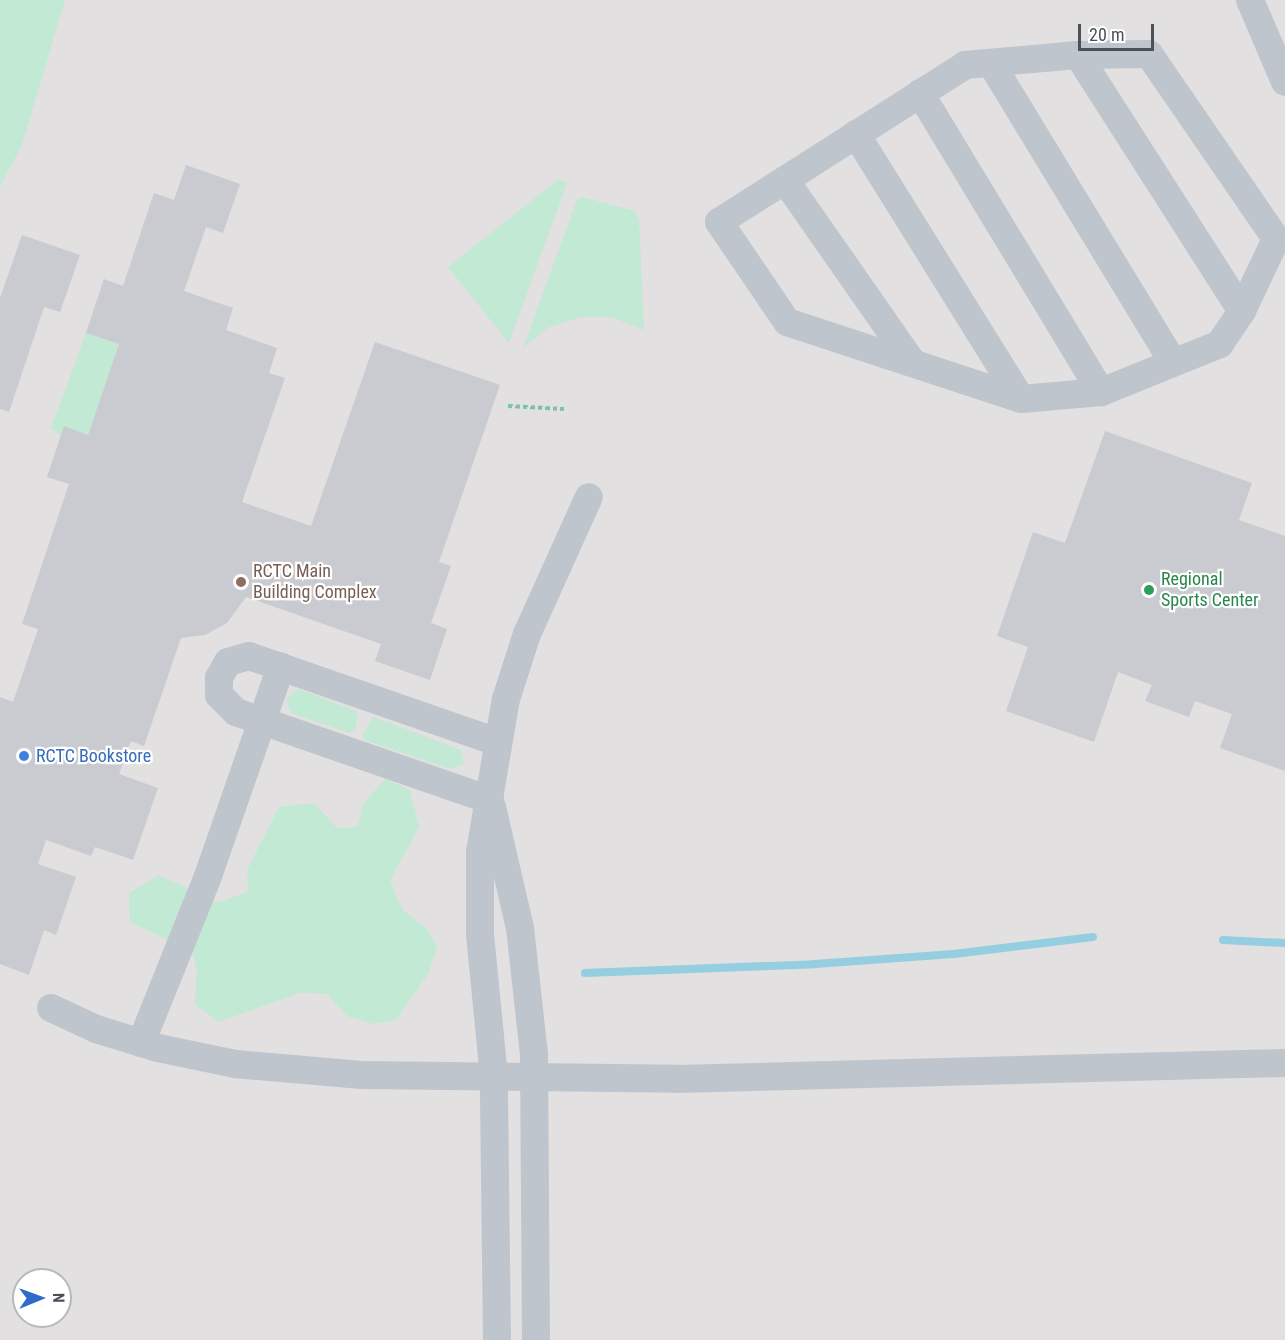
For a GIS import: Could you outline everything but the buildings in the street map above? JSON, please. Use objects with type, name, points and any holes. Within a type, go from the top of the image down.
[{"type":"street","points":[[1250,0],[1285,82]]},
{"type":"street","points":[[1149,54],[1276,239],[1242,311],[1221,344],[1101,392],[1021,399],[787,321],[719,222],[965,65],[991,63],[1078,55],[1149,54]]},
{"type":"street","points":[[1078,55],[1242,311]]},
{"type":"street","points":[[991,63],[1173,362]]},
{"type":"street","points":[[920,93],[1101,392]]},
{"type":"street","points":[[856,134],[1021,399]]},
{"type":"street","points":[[785,180],[912,363]]},
{"type":"street","points":[[497,1340],[494,1077],[477,886],[497,742],[506,699],[527,634],[589,497]]},
{"type":"street","points":[[490,800],[229,708],[219,694],[219,678],[228,662],[237,657],[249,656],[497,742]]},
{"type":"street","points":[[141,1043],[207,879],[281,666]]},
{"type":"street","points":[[490,800],[520,928],[536,1076],[536,1340]]},
{"type":"street","points":[[51,1008],[96,1029],[141,1043],[235,1064],[362,1075],[678,1079],[1285,1063]]},
{"type":"path","points":[[508,406],[564,409]]},
{"type":"shaded area","points":[[0,0],[1285,0],[1285,1340],[0,1340]]},
{"type":"green space","points":[[0,0],[65,0],[22,145],[0,186]]},
{"type":"green space","points":[[559,179],[567,183],[509,343],[448,267]]},
{"type":"green space","points":[[582,197],[635,211],[639,220],[644,330],[611,317],[581,317],[549,327],[523,348],[577,200]]},
{"type":"green space","points":[[86,333],[119,344],[88,435],[64,427],[61,436],[51,428]]},
{"type":"green space","points":[[298,689],[358,712],[355,730],[349,733],[291,713],[286,699]]},
{"type":"green space","points":[[373,717],[461,750],[464,764],[451,769],[365,740],[363,734]]},
{"type":"green space","points":[[385,779],[410,790],[419,827],[390,880],[402,909],[427,929],[437,946],[428,974],[396,1020],[373,1024],[347,1016],[327,994],[300,993],[218,1022],[195,1004],[197,970],[192,951],[130,922],[129,893],[159,875],[218,903],[249,891],[247,870],[279,807],[314,803],[338,829],[358,826],[363,804]]},
{"type":"waterway","points":[[585,973],[815,964],[954,954],[1093,937]]},
{"type":"waterway","points":[[1223,940],[1285,943]]},
{"type":"place","name":"RCTC Main Building Complex","points":[[241,582]]},
{"type":"place","name":"Regional Sports Center","points":[[1149,590]]},
{"type":"place","name":"RCTC Bookstore","points":[[24,756]]}]
